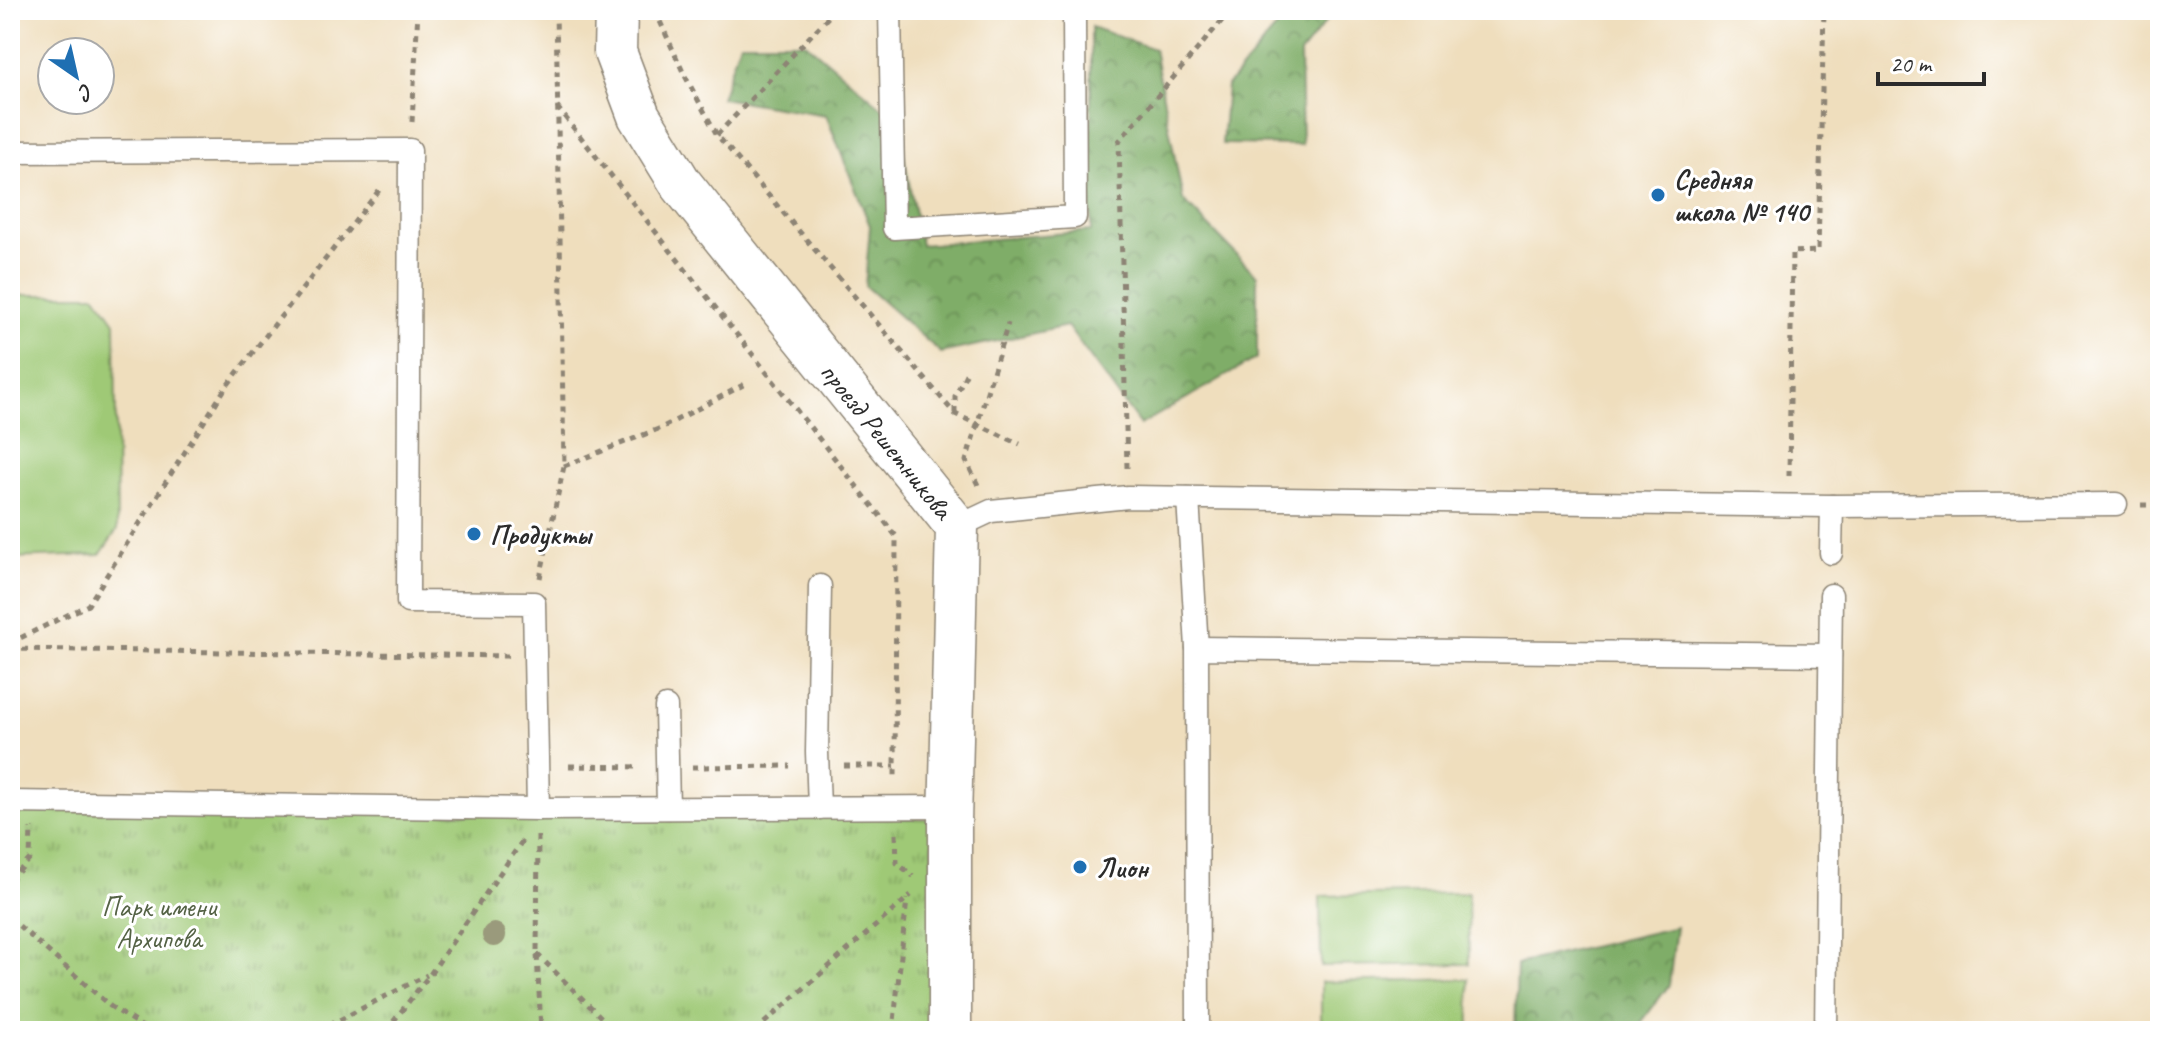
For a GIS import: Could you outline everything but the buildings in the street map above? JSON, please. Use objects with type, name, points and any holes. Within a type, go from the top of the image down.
[{"type":"street","name":"проезд Решетникова","points":[[616,10],[615,52],[639,116],[681,184],[957,527],[950,1031]]},
{"type":"lane","points":[[890,10],[894,228],[1075,217],[1074,10]]},
{"type":"lane","points":[[10,152],[410,150],[408,602],[534,603],[538,813]]},
{"type":"lane","points":[[957,527],[991,511],[1128,497],[1832,506],[2116,504]]},
{"type":"lane","points":[[1188,498],[1197,648],[1198,1031]]},
{"type":"lane","points":[[1831,553],[1832,506]]},
{"type":"lane","points":[[819,808],[820,586]]},
{"type":"lane","points":[[1826,1031],[1831,595]]},
{"type":"lane","points":[[1197,648],[1830,655]]},
{"type":"lane","points":[[666,707],[668,808]]},
{"type":"lane","points":[[21,802],[538,813],[668,808],[951,807]]},
{"type":"path","points":[[10,646],[88,605],[226,387],[410,150],[418,10]]},
{"type":"path","points":[[534,603],[564,466],[556,10]]},
{"type":"path","points":[[1128,497],[1119,141],[1231,10]]},
{"type":"path","points":[[1788,505],[1792,252],[1818,251],[1824,10]]},
{"type":"path","points":[[835,11],[658,14],[684,74],[717,135],[955,414],[1020,444]]},
{"type":"path","points":[[717,135],[835,11]]},
{"type":"path","points":[[557,107],[896,536],[897,863],[923,884]]},
{"type":"path","points":[[966,461],[1008,323]]},
{"type":"path","points":[[955,414],[955,396],[968,370]]},
{"type":"path","points":[[564,466],[661,428],[747,383]]},
{"type":"path","points":[[10,646],[535,656]]},
{"type":"path","points":[[569,766],[895,766]]},
{"type":"path","points":[[10,881],[30,859],[21,802]]},
{"type":"path","points":[[538,813],[537,954],[541,1031]]},
{"type":"path","points":[[386,1031],[431,973],[538,813]]},
{"type":"path","points":[[755,1031],[915,891]]},
{"type":"path","points":[[893,1031],[907,898]]},
{"type":"path","points":[[10,918],[110,1006],[149,1031]]},
{"type":"path","points":[[537,954],[615,1031]]},
{"type":"path","points":[[318,1031],[431,973]]},
{"type":"green space","points":[[1291,10],[1335,10],[1300,54],[1302,145],[1222,144],[1227,86]]},
{"type":"green space","points":[[1091,27],[1154,49],[1183,200],[1257,276],[1257,358],[1140,425],[1067,326],[941,353],[865,286],[870,226],[826,115],[721,98],[740,42],[805,42],[897,120],[921,245],[1091,231]]},
{"type":"green space","points":[[10,295],[96,295],[115,322],[117,530],[100,555],[10,558]]},
{"type":"green space","name":"Парк имени Архипова","points":[[10,810],[933,819],[930,1031],[10,1031]]},
{"type":"green space","points":[[1468,893],[1469,964],[1321,966],[1320,896]]},
{"type":"green space","points":[[1676,927],[1669,985],[1635,1031],[1515,1031],[1517,964]]},
{"type":"green space","points":[[1469,979],[1470,1031],[1321,1031],[1321,982]]},
{"type":"place","name":"Средняя школа № 140","points":[[1658,195]]},
{"type":"place","name":"Продукты","points":[[474,534]]},
{"type":"place","name":"Лион","points":[[1080,867]]}]
